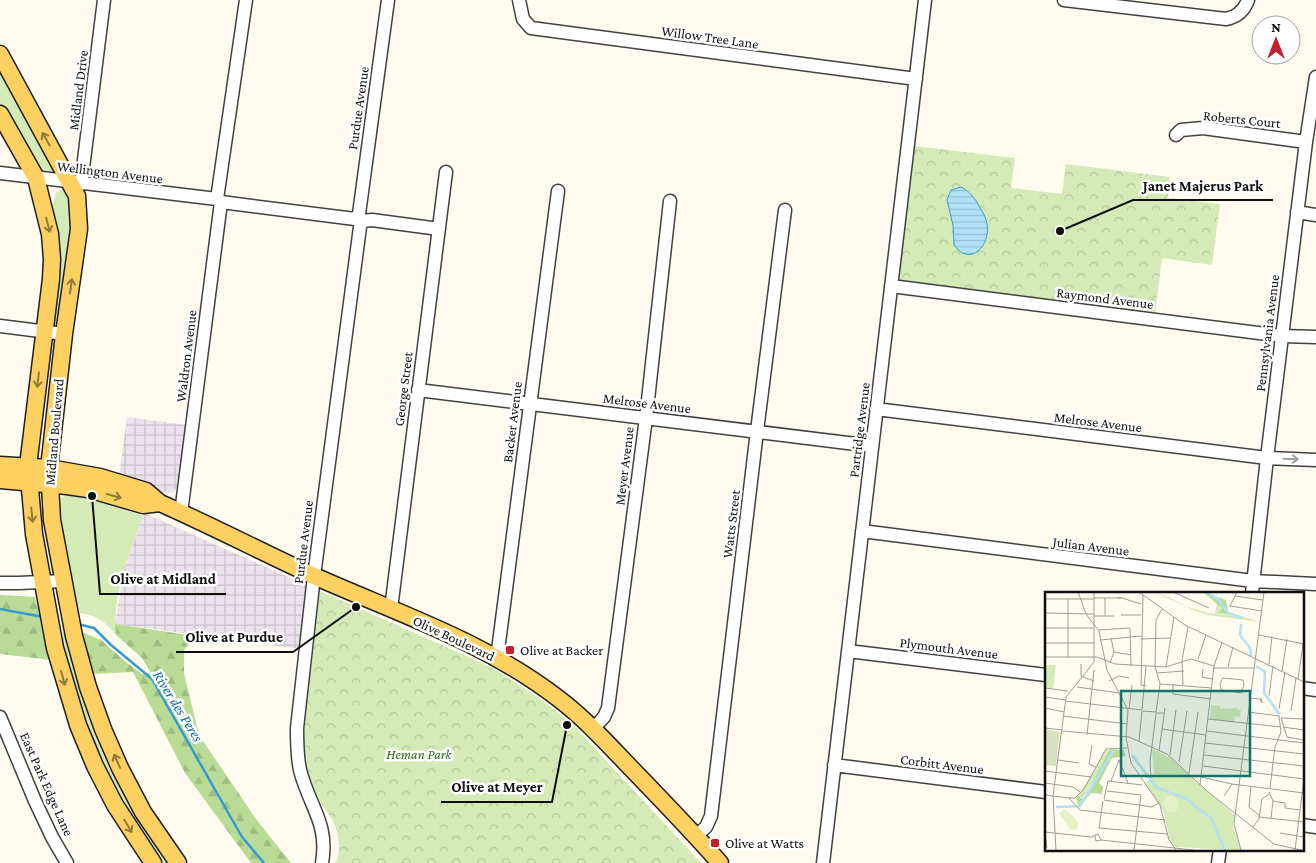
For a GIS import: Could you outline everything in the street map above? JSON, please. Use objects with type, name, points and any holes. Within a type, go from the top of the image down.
[{"type":"main road","name":"Midland Boulevard","points":[[0,54],[76,183],[79,229],[64,334],[49,476],[52,520],[74,636],[88,687],[120,768],[143,812],[178,863]]},
{"type":"main road","name":"Midland Boulevard","points":[[0,114],[36,178],[50,234],[51,279],[28,475],[34,534],[52,630],[75,717],[95,766],[120,813],[153,863]]},
{"type":"main road","name":"Olive Boulevard","points":[[0,465],[28,475]]},
{"type":"main road","name":"Olive Boulevard","points":[[0,480],[28,475],[49,476],[143,505],[160,504],[181,512],[314,576],[470,644],[497,658],[530,677],[561,700],[593,729],[720,863]]},
{"type":"street","name":"Midland Drive","points":[[76,183],[104,0]]},
{"type":"street","name":"Waldron Avenue","points":[[181,512],[246,0]]},
{"type":"street","name":"Purdue Avenue","points":[[322,863],[324,840],[322,827],[300,772],[297,744],[314,576],[388,0]]},
{"type":"street","name":"Willow Tree Lane","points":[[519,0],[523,19],[531,28],[916,79]]},
{"type":"street","name":"Partridge Avenue","points":[[823,863],[926,0]]},
{"type":"street","points":[[1064,0],[1226,19],[1233,18],[1242,12],[1248,0]]},
{"type":"street","name":"Pennsylvania Avenue","points":[[1252,587],[1266,458],[1306,142],[1316,78]]},
{"type":"street","name":"Roberts Court","points":[[1176,134],[1182,130],[1203,128],[1306,142]]},
{"type":"street","name":"George Street","points":[[391,609],[446,172]]},
{"type":"street","name":"Wellington Avenue","points":[[0,173],[439,229]]},
{"type":"street","name":"Backer Avenue","points":[[497,658],[558,191]]},
{"type":"street","name":"Meyer Avenue","points":[[593,729],[604,717],[608,708],[646,418],[670,201]]},
{"type":"street","name":"Watts Street","points":[[696,836],[706,826],[711,816],[785,210]]},
{"type":"street","points":[[1297,212],[1316,215]]},
{"type":"street","name":"Raymond Avenue","points":[[891,286],[1282,336],[1316,337]]},
{"type":"street","points":[[0,326],[64,334]]},
{"type":"street","name":"Melrose Avenue","points":[[418,390],[872,446]]},
{"type":"street","name":"Melrose Avenue","points":[[876,409],[1266,458],[1316,460]]},
{"type":"street","name":"Julian Avenue","points":[[862,531],[1252,587],[1316,584]]},
{"type":"street","points":[[0,583],[45,590],[63,581]]},
{"type":"street","name":"Plymouth Avenue","points":[[848,651],[1045,675]]},
{"type":"street","name":"East Park Edge Lane","points":[[0,717],[35,801],[67,863]]},
{"type":"street","name":"Corbitt Avenue","points":[[834,765],[1045,792]]},
{"type":"street","points":[[1218,863],[1220,850]]},
{"type":"shaded area","points":[[127,417],[187,425],[179,486],[172,493],[162,492],[143,483],[119,476]]},
{"type":"shaded area","points":[[144,513],[305,584],[307,590],[301,649],[115,624],[124,570]]},
{"type":"green space","points":[[0,63],[57,172],[55,174],[41,173],[35,168],[0,104]]},
{"type":"green space","points":[[914,146],[1015,158],[1011,188],[1062,194],[1066,164],[1170,177],[1168,198],[1220,204],[1212,265],[1162,258],[1155,315],[900,281],[898,277]]},
{"type":"green space","points":[[63,189],[68,191],[73,213],[59,325],[57,326],[53,324],[59,245],[52,207],[56,193]]},
{"type":"green space","points":[[66,495],[99,501],[143,516],[119,590],[115,620],[116,635],[101,620],[80,613],[62,528],[60,499]]},
{"type":"green space","name":"Heman Park","points":[[320,591],[493,668],[542,700],[573,725],[701,863],[335,863],[338,858],[339,845],[337,831],[332,819],[314,793],[303,759],[303,720]]},
{"type":"green space","points":[[0,595],[35,597],[52,660],[0,654]]},
{"type":"green space","points":[[115,624],[195,636],[184,650],[184,673],[199,735],[256,819],[291,863],[251,863],[185,773],[133,672],[92,674],[82,632],[101,640],[142,674],[151,673],[142,658],[116,635]]},
{"type":"green space","points":[[59,632],[68,633],[85,687],[173,863],[159,863],[112,787],[82,719]]},
{"type":"water","points":[[961,187],[976,200],[987,224],[986,239],[983,246],[973,254],[960,252],[954,245],[953,225],[947,200],[951,190]]},
{"type":"waterway","name":"River des Peres","points":[[0,609],[43,617]]},
{"type":"waterway","name":"River des Peres","points":[[78,624],[94,628],[111,645],[152,679],[242,837],[264,863]]},
{"type":"place","name":"Janet Majerus Park","points":[[1060,231]]},
{"type":"place","name":"Olive at Midland","points":[[92,496]]},
{"type":"place","name":"Olive at Purdue","points":[[356,607]]},
{"type":"place","name":"Olive at Backer","points":[[510,650]]},
{"type":"place","name":"Olive at Meyer","points":[[567,725]]},
{"type":"place","name":"Olive at Watts","points":[[715,843]]}]
